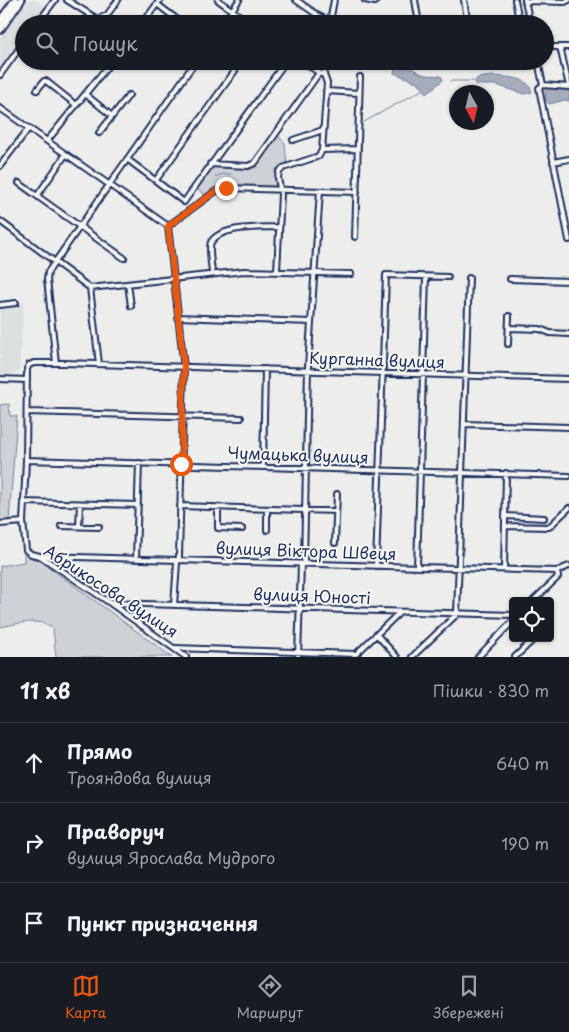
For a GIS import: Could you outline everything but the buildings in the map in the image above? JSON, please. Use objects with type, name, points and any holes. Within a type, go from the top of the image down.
[{"type":"highway","points":[[0,21],[15,0]]},
{"type":"highway","points":[[0,30],[21,0]]},
{"type":"street","points":[[43,15],[54,0]]},
{"type":"street","points":[[67,0],[91,15]]},
{"type":"street","points":[[107,15],[118,0]]},
{"type":"street","points":[[218,0],[239,15]]},
{"type":"street","points":[[228,15],[239,0]]},
{"type":"street","points":[[296,0],[318,15]]},
{"type":"street","points":[[331,15],[334,0]]},
{"type":"street","points":[[365,0],[375,2]]},
{"type":"street","points":[[414,0],[417,15]]},
{"type":"street","points":[[464,0],[466,15]]},
{"type":"street","points":[[515,0],[518,15]]},
{"type":"street","points":[[528,15],[525,1],[565,2],[569,0]]},
{"type":"street","points":[[149,15],[158,2],[172,15]]},
{"type":"street","points":[[554,47],[569,46]]},
{"type":"street","points":[[560,47],[569,86],[543,85],[539,88],[569,240]]},
{"type":"street","points":[[0,74],[15,54]]},
{"type":"street","points":[[47,141],[105,70]]},
{"type":"street","points":[[56,363],[47,279],[48,272],[190,70]]},
{"type":"street","points":[[156,180],[235,70]]},
{"type":"street","points":[[184,202],[279,70]]},
{"type":"street","points":[[277,271],[281,194],[278,178],[279,172],[283,168],[319,156],[322,150],[327,80],[315,70]]},
{"type":"street","points":[[210,164],[248,166],[255,163],[323,70]]},
{"type":"street","points":[[540,70],[543,85]]},
{"type":"street","points":[[355,238],[360,77]]},
{"type":"street","points":[[37,90],[46,81],[76,105]]},
{"type":"street","points":[[326,91],[359,93]]},
{"type":"street","points":[[85,94],[112,116]]},
{"type":"street","points":[[99,133],[128,95]]},
{"type":"street","points":[[0,108],[168,226],[184,368],[180,506],[174,605]]},
{"type":"street","points":[[0,166],[29,128]]},
{"type":"street","points":[[293,140],[323,130]]},
{"type":"street","points":[[322,150],[358,149]]},
{"type":"street","points":[[37,196],[66,154]]},
{"type":"street","points":[[127,159],[184,202],[186,213]]},
{"type":"street","points":[[554,162],[569,159]]},
{"type":"street","points":[[19,183],[124,258]]},
{"type":"street","points":[[168,226],[220,189],[357,192]]},
{"type":"street","points":[[298,655],[306,510],[308,371],[320,191]]},
{"type":"street","points":[[0,221],[90,288],[244,271],[351,274]]},
{"type":"street","points":[[212,274],[210,246],[214,240],[236,229],[279,227]]},
{"type":"street","points":[[376,566],[386,275],[448,278]]},
{"type":"street","points":[[417,567],[426,277]]},
{"type":"street","points":[[412,657],[457,614],[469,278]]},
{"type":"street","points":[[510,280],[569,281]]},
{"type":"street","points":[[128,284],[130,306]]},
{"type":"street","points":[[90,288],[99,364]]},
{"type":"street","points":[[0,306],[16,303]]},
{"type":"street","points":[[508,344],[509,316]]},
{"type":"street","points":[[178,317],[311,322]]},
{"type":"street","points":[[509,328],[540,329],[550,333],[569,334]]},
{"type":"street","name":"Курганна вулиця","points":[[28,366],[34,363],[99,364],[569,379]]},
{"type":"street","name":"Абрикосова вулиця","points":[[28,366],[26,460],[22,522],[26,550],[31,554],[40,556],[186,657]]},
{"type":"street","points":[[263,466],[265,369]]},
{"type":"street","points":[[0,379],[27,380]]},
{"type":"street","points":[[27,412],[241,418]]},
{"type":"street","points":[[464,424],[569,427]]},
{"type":"street","name":"Чумацька вулиця","points":[[26,460],[420,470],[569,476]]},
{"type":"street","points":[[136,559],[139,463]]},
{"type":"street","points":[[504,569],[506,474]]},
{"type":"street","points":[[335,543],[337,494]]},
{"type":"street","points":[[23,502],[138,505]]},
{"type":"street","points":[[79,526],[80,504]]},
{"type":"street","points":[[180,506],[336,511]]},
{"type":"street","points":[[218,508],[218,528],[242,528]]},
{"type":"street","points":[[506,526],[549,527],[569,508]]},
{"type":"street","points":[[267,509],[267,530]]},
{"type":"street","points":[[506,516],[544,518]]},
{"type":"street","points":[[0,524],[22,522]]},
{"type":"street","points":[[61,526],[99,527]]},
{"type":"street","name":"вулиця Віктора Швеця","points":[[40,556],[557,571],[569,567]]},
{"type":"street","points":[[537,597],[569,567]]},
{"type":"street","points":[[557,571],[558,577]]},
{"type":"street","name":"вулиця Юності","points":[[110,603],[509,615]]},
{"type":"street","points":[[175,648],[298,655],[356,654],[400,612]]},
{"type":"street","points":[[478,657],[509,625]]},
{"type":"street","points":[[376,634],[398,657]]},
{"type":"street","points":[[515,657],[531,642]]},
{"type":"shaded area","points":[[27,0],[35,0],[47,9],[42,15],[16,15]]},
{"type":"shaded area","points":[[15,17],[15,51],[0,71],[0,38]]},
{"type":"shaded area","points":[[277,135],[285,143],[287,165],[277,178],[276,188],[225,187],[207,196],[195,188],[212,166],[252,166]]},
{"type":"shaded area","points":[[24,303],[19,372],[0,377],[0,307]]},
{"type":"shaded area","points":[[9,404],[10,416],[17,416],[9,521],[0,522],[0,405]]},
{"type":"shaded area","points":[[24,553],[39,560],[172,657],[56,657],[53,628],[34,622],[0,627],[0,566],[24,562]]},
{"type":"water","points":[[395,70],[415,70],[422,74],[441,76],[443,80],[426,93],[419,83],[394,73]]},
{"type":"water","points":[[492,76],[516,78],[526,83],[532,92],[524,94],[496,85],[477,85],[475,83],[477,78]]},
{"type":"water","points":[[546,87],[569,89],[569,101],[565,100],[549,104],[546,101]]},
{"type":"waterway","points":[[450,81],[474,81]]},
{"type":"waterway","points":[[364,122],[422,90]]},
{"type":"waterway","points":[[215,177],[222,174],[231,174]]},
{"type":"route","points":[[181,464],[184,368],[168,226],[174,224],[216,191],[226,188]]}]
